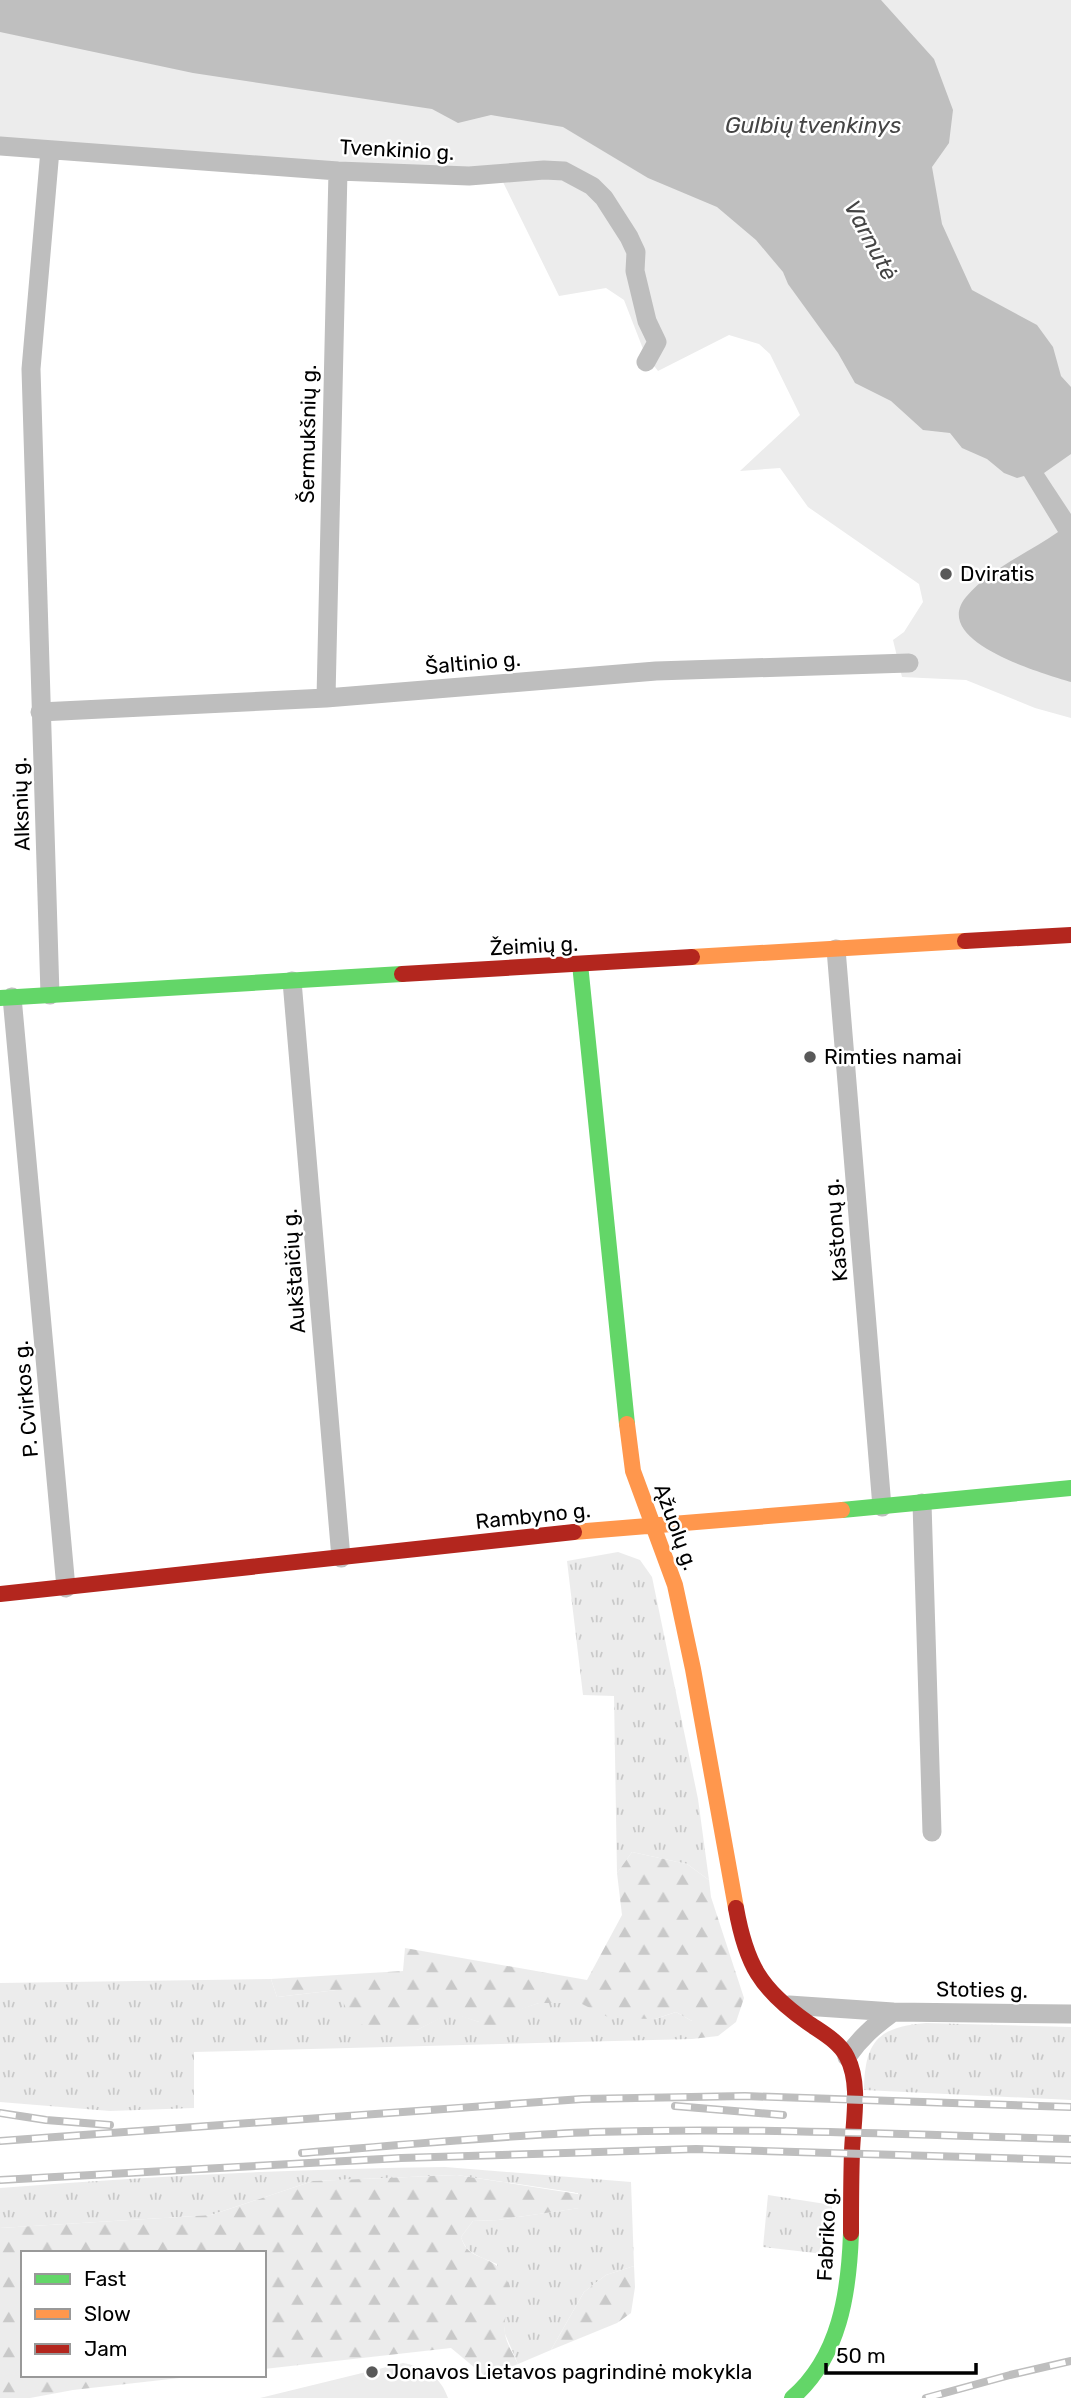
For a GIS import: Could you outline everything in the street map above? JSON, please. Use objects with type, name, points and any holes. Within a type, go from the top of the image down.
[{"type":"main road","name":"Žeimių g.","points":[[6,998],[1071,935]]},
{"type":"main road","name":"Ąžuolų g.","points":[[580,964],[633,1471],[675,1585],[693,1669],[739,1926],[758,1979],[784,2005],[831,2039],[847,2057]]},
{"type":"main road","name":"Rambyno g.","points":[[0,1594],[653,1524],[882,1507],[1071,1488]]},
{"type":"main road","name":"Fabriko g.","points":[[792,2398],[813,2376],[829,2349],[844,2302],[848,2273],[854,2099],[847,2057]]},
{"type":"street","name":"Tvenkinio g.","points":[[0,146],[338,171],[469,176],[564,171],[592,186],[604,198],[636,251],[635,271],[647,321],[657,342],[646,362]]},
{"type":"street","name":"Alksnių g.","points":[[50,150],[31,369],[50,995]]},
{"type":"street","name":"Šermukšnių g.","points":[[327,698],[338,171]]},
{"type":"street","name":"Šaltinio g.","points":[[40,712],[327,698],[656,671],[909,663]]},
{"type":"street","name":"Kaštonų g.","points":[[836,949],[882,1507]]},
{"type":"street","name":"Aukštaičių g.","points":[[292,981],[341,1558]]},
{"type":"street","name":"P. Cvirkos g.","points":[[6,998],[66,1588]]},
{"type":"street","points":[[922,1503],[932,1832]]},
{"type":"street","name":"Stoties g.","points":[[784,2005],[893,2012],[1071,2014]]},
{"type":"street","points":[[847,2057],[873,2026],[893,2012]]},
{"type":"green space","points":[[0,0],[1071,0],[1071,718],[1035,708],[966,680],[902,677],[893,640],[904,632],[923,602],[919,584],[808,507],[780,468],[740,471],[800,415],[770,354],[759,344],[729,335],[658,371],[645,354],[624,300],[606,288],[559,296],[502,180],[371,166],[0,139]]},
{"type":"green space","points":[[618,1552],[640,1560],[652,1577],[698,1799],[709,1880],[687,1864],[632,1852],[617,1873],[614,1696],[583,1695],[567,1561]]},
{"type":"green space","points":[[632,1852],[687,1864],[709,1880],[711,1897],[744,1998],[736,2022],[718,2036],[692,2039],[692,2021],[676,2012],[655,2019],[610,2018],[580,2003],[539,2003],[519,2010],[501,2044],[479,2022],[451,2013],[417,2030],[354,2024],[337,1990],[277,1997],[271,1979],[403,1971],[405,1948],[587,1980],[622,1915],[617,1873]]},
{"type":"green space","points":[[271,1979],[277,1997],[337,1990],[417,2030],[451,2012],[479,2022],[539,2003],[580,2003],[593,2008],[655,2019],[676,2012],[692,2021],[692,2039],[194,2052],[194,2108],[110,2111],[0,2102],[0,1983]]},
{"type":"green space","points":[[926,2023],[1071,2027],[1071,2100],[864,2090],[867,2060],[877,2040],[896,2028]]},
{"type":"green space","points":[[445,2167],[631,2182],[634,2266],[606,2275],[584,2292],[551,2350],[518,2364],[505,2334],[497,2264],[470,2251],[461,2237],[473,2221],[579,2208],[578,2193],[457,2175],[313,2181],[211,2215],[0,2228],[0,2188],[222,2174]]},
{"type":"green space","points":[[457,2175],[578,2194],[580,2208],[473,2221],[461,2237],[464,2245],[474,2254],[499,2267],[508,2282],[505,2333],[518,2364],[486,2377],[451,2348],[266,2369],[266,2251],[21,2251],[21,2377],[188,2377],[73,2390],[30,2398],[0,2398],[0,2228],[211,2215],[313,2181]]},
{"type":"green space","points":[[768,2195],[832,2205],[832,2255],[763,2247]]},
{"type":"green space","points":[[634,2266],[635,2287],[631,2313],[617,2323],[551,2350],[584,2292],[606,2275]]},
{"type":"green space","points":[[403,2363],[431,2374],[441,2384],[448,2398],[260,2398]]},
{"type":"water","name":"Gulbių tvenkinys","points":[[0,0],[881,0],[934,59],[953,110],[949,143],[932,167],[942,224],[972,290],[1037,325],[1053,347],[1061,376],[1071,387],[1071,454],[1044,473],[1071,514],[1071,682],[1038,672],[976,642],[963,628],[959,613],[966,597],[986,578],[1058,532],[1024,476],[1017,478],[1004,473],[987,459],[962,448],[950,433],[923,430],[891,401],[855,383],[838,353],[788,284],[783,272],[756,240],[717,207],[648,178],[563,127],[491,115],[458,123],[432,109],[193,73],[0,32]]},
{"type":"railway","points":[[0,2141],[582,2099],[745,2096],[1071,2107]]},
{"type":"railway","points":[[675,2106],[783,2115]]},
{"type":"railway","points":[[0,2113],[110,2125]]},
{"type":"railway","points":[[302,2153],[593,2132],[712,2130],[1071,2139]]},
{"type":"railway","points":[[0,2180],[401,2158],[696,2149],[1071,2160]]},
{"type":"railway","points":[[926,2398],[1071,2361]]},
{"type":"traffic: fast","points":[[580,964],[627,1424]]},
{"type":"traffic: fast","points":[[0,998],[402,974]]},
{"type":"traffic: fast","points":[[842,1510],[1071,1488]]},
{"type":"traffic: fast","points":[[792,2398],[808,2382],[821,2363],[839,2322],[848,2278],[851,2233]]},
{"type":"traffic: slow","points":[[692,957],[965,941]]},
{"type":"traffic: slow","points":[[627,1424],[633,1471],[675,1585],[736,1908]]},
{"type":"traffic: slow","points":[[574,1532],[842,1510]]},
{"type":"traffic: jam","points":[[965,941],[1071,935]]},
{"type":"traffic: jam","points":[[402,974],[692,957]]},
{"type":"traffic: jam","points":[[0,1594],[574,1532]]},
{"type":"traffic: jam","points":[[736,1908],[745,1945],[758,1974],[777,1998],[844,2051],[851,2068],[855,2091],[851,2233]]},
{"type":"place","name":"Dviratis","points":[[946,574]]},
{"type":"place","name":"Rimties namai","points":[[810,1057]]},
{"type":"place","name":"Jonavos Lietavos pagrindinė mokykla","points":[[372,2372]]},
{"type":"water label","name":"Varnutė","points":[[871,240]]}]
